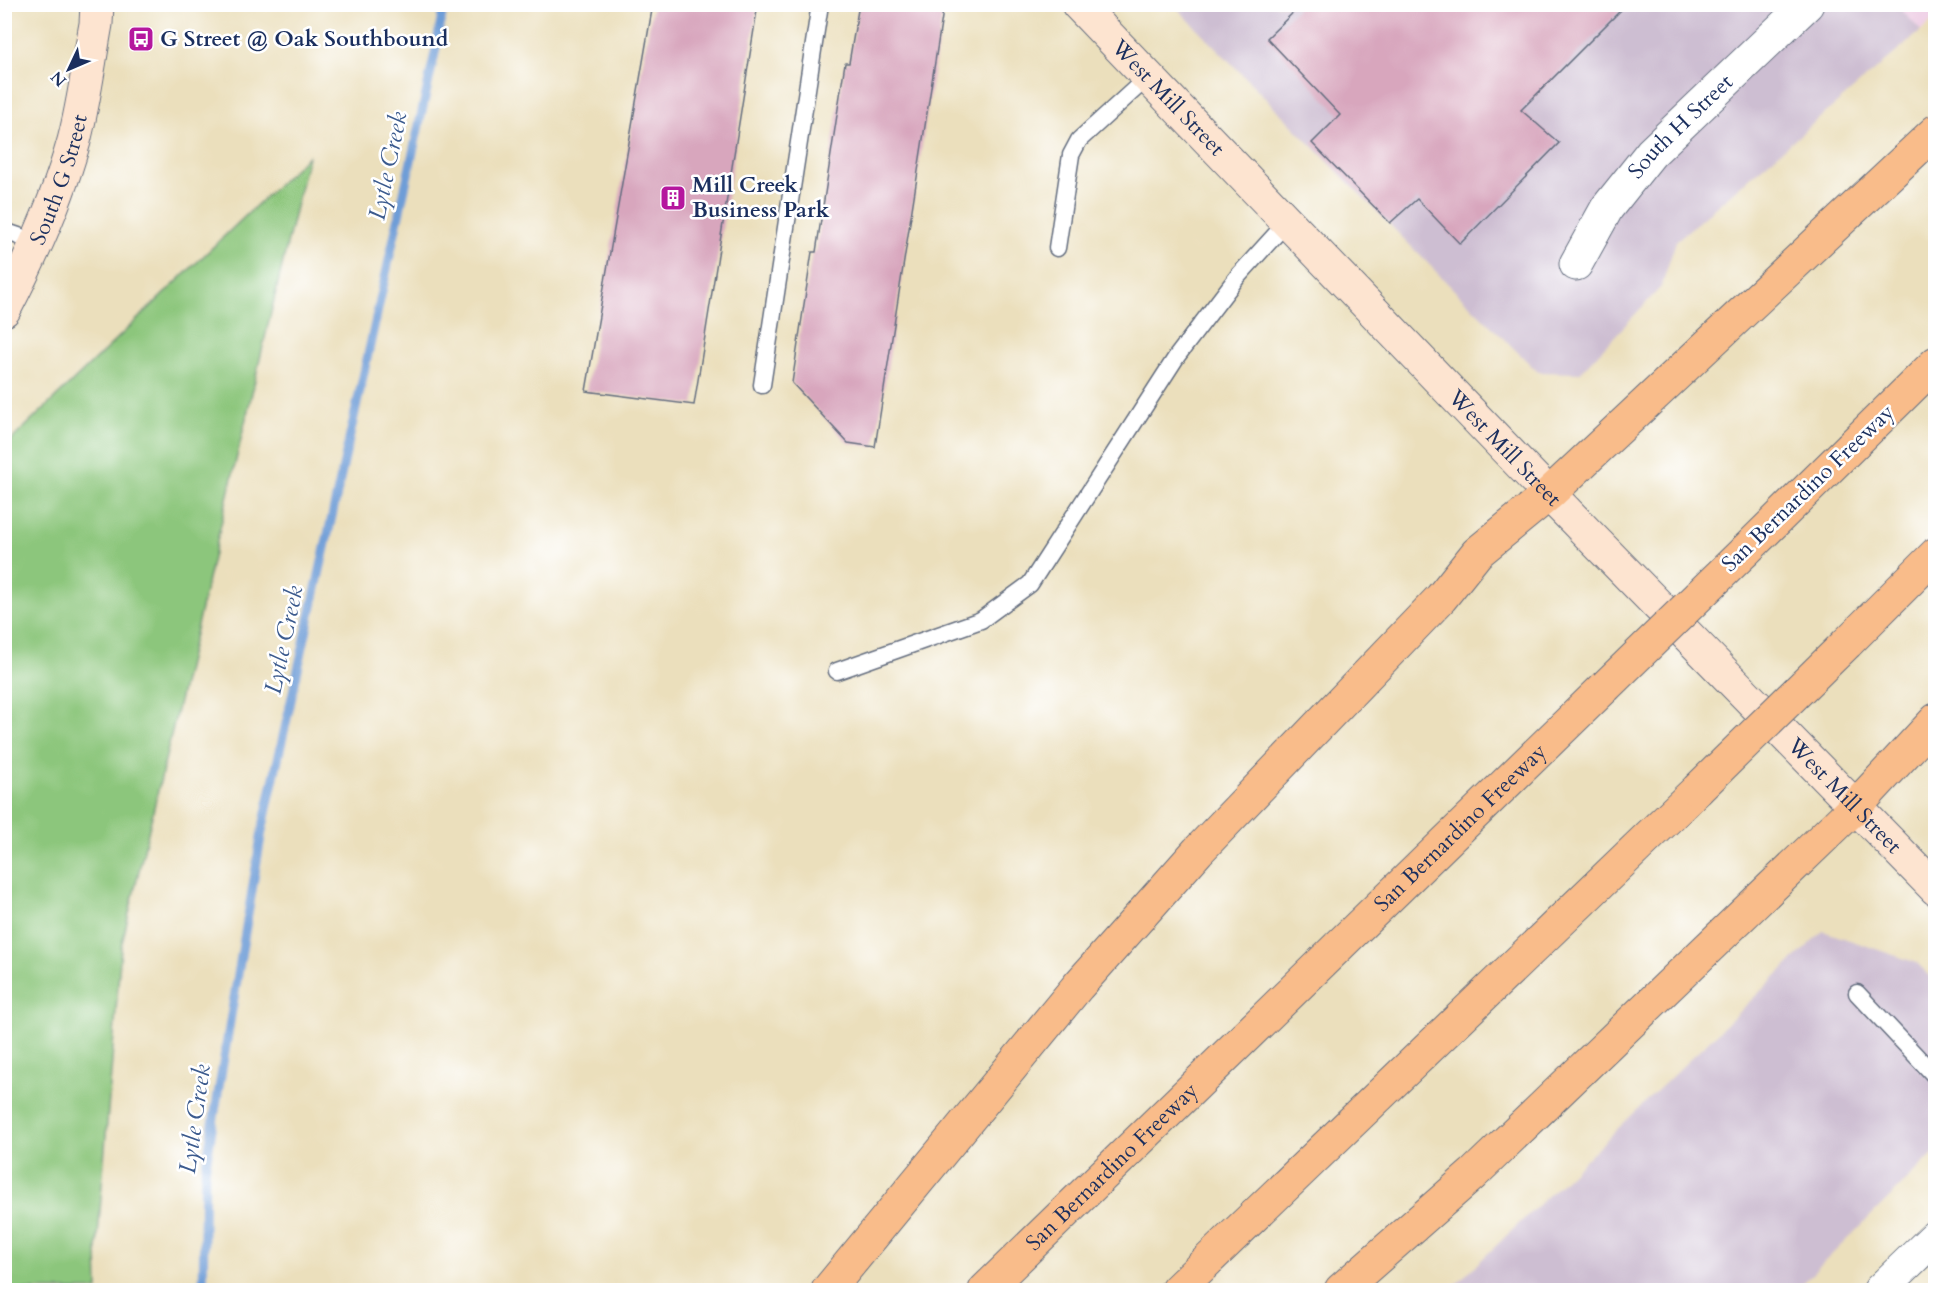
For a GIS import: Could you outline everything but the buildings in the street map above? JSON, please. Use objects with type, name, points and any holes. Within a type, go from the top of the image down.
[{"type":"highway","points":[[828,1290],[1078,986],[1198,851],[1441,598],[1477,554],[1549,494],[1935,131]]},
{"type":"highway","name":"San Bernardino Freeway","points":[[985,1290],[1935,363]]},
{"type":"highway","points":[[1177,1290],[1697,790],[1935,554]]},
{"type":"highway","points":[[1341,1290],[1473,1174],[1855,807],[1935,720]]},
{"type":"main road","name":"South G Street","points":[[4,310],[22,275],[51,206],[74,140],[96,24],[97,4]]},
{"type":"main road","name":"West Mill Street","points":[[1078,4],[1549,494],[1935,889]]},
{"type":"street","name":"South H Street","points":[[1576,264],[1606,208],[1651,153],[1807,4]]},
{"type":"street","points":[[1880,1290],[1935,1236]]},
{"type":"lane","points":[[762,385],[820,4]]},
{"type":"lane","points":[[1057,248],[1071,155],[1079,140],[1148,77]]},
{"type":"lane","points":[[837,671],[981,620],[1030,584],[1177,356],[1238,276],[1287,222]]},
{"type":"lane","points":[[4,231],[36,242]]},
{"type":"lane","points":[[1857,993],[1935,1077]]},
{"type":"shaded area","points":[[1896,4],[1921,31],[1676,241],[1661,287],[1580,373],[1538,372],[1454,290],[1174,5]]},
{"type":"shaded area","points":[[1896,5],[1935,5],[1935,18],[1921,31]]},
{"type":"shaded area","points":[[1823,931],[1917,963],[1935,981],[1935,1152],[1796,1290],[1450,1290]]},
{"type":"green space","points":[[308,156],[121,947],[97,1249],[98,1290],[5,1290],[5,446]]},
{"type":"waterway","name":"Lytle Creek","points":[[203,1290],[205,1171],[262,831],[444,4]]},
{"type":"place","name":"G Street @ Oak Southbound","points":[[141,39]]},
{"type":"place","name":"Mill Creek Business Park","points":[[673,198]]}]
